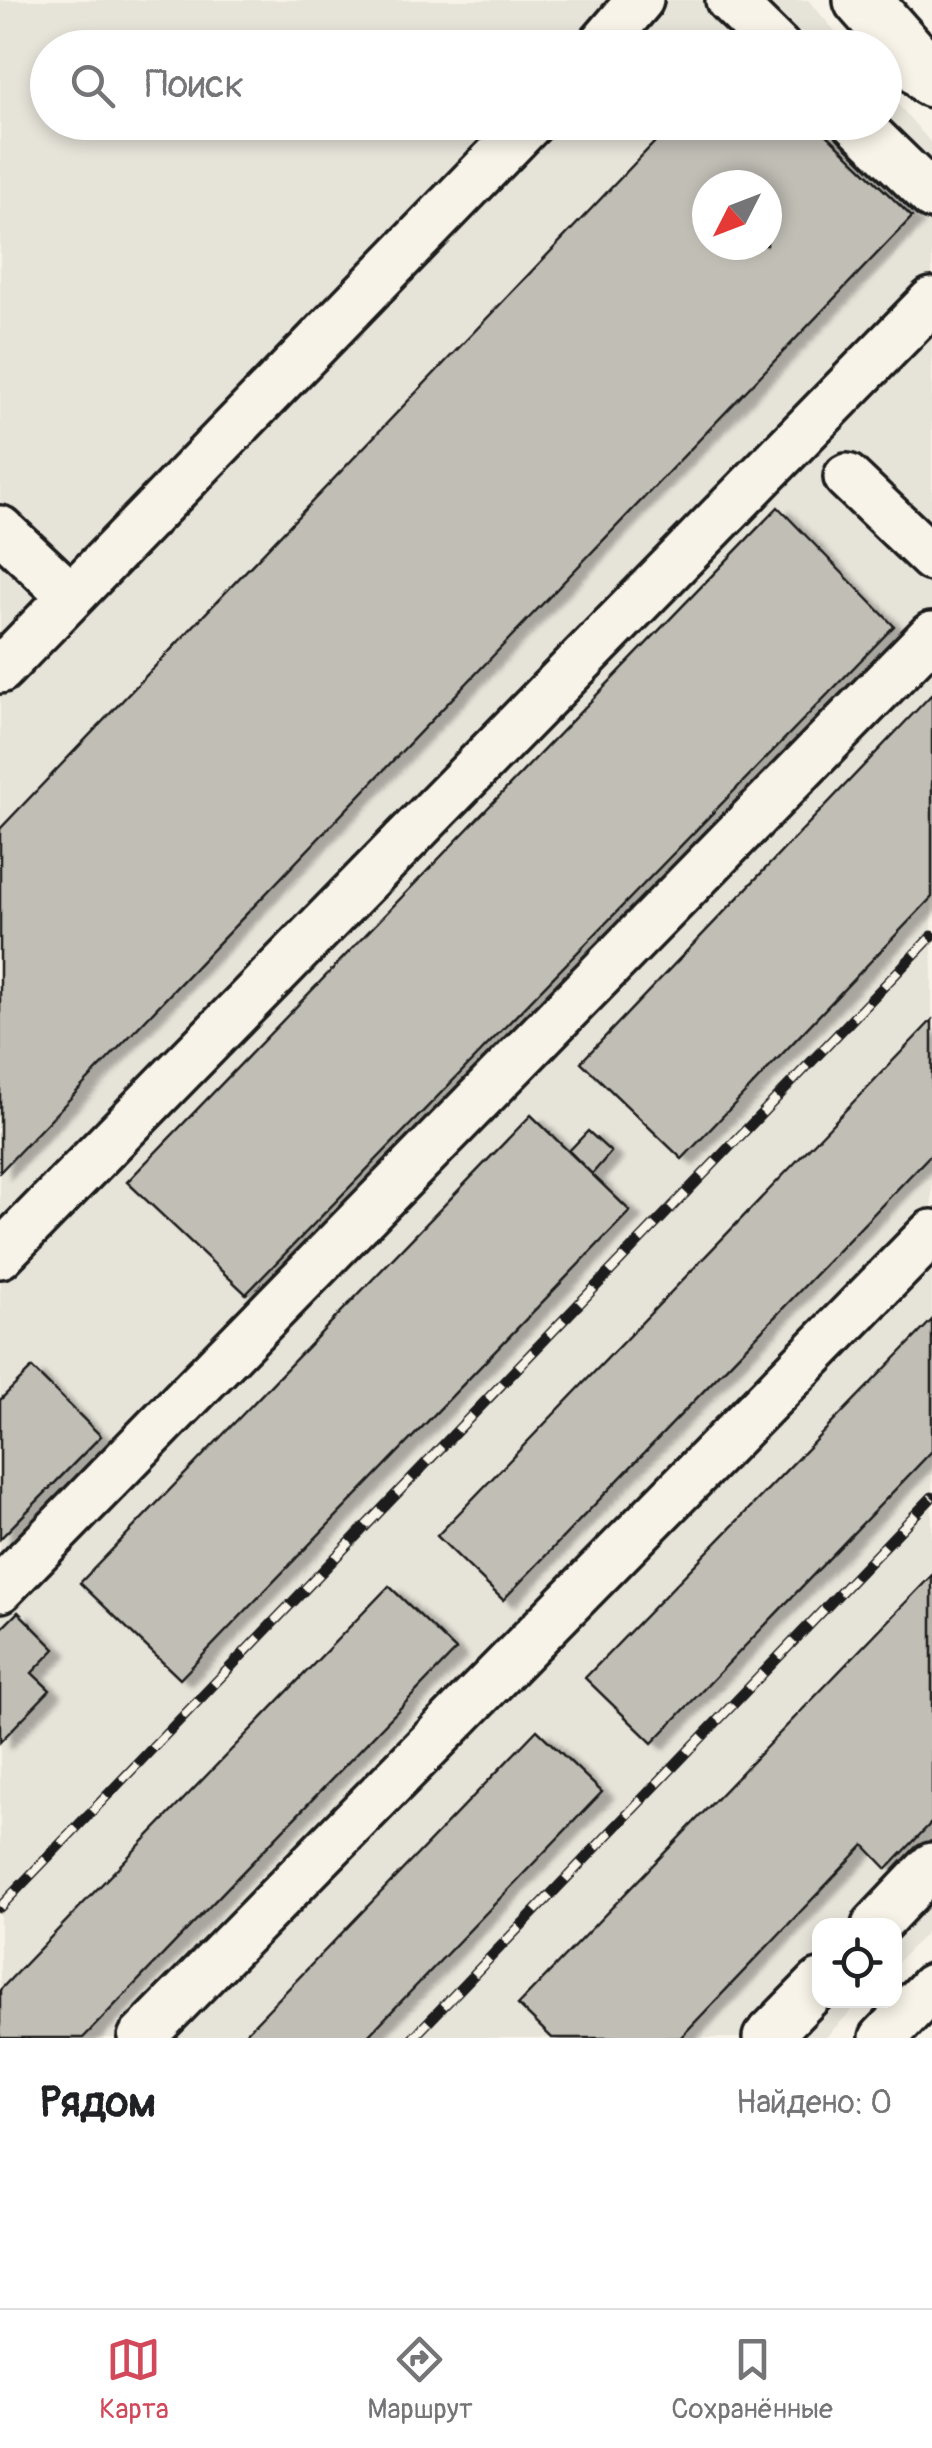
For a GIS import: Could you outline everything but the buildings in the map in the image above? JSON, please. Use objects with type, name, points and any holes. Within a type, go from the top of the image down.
[{"type":"main road","points":[[862,0],[889,30]]},
{"type":"main road","points":[[902,45],[932,79]]},
{"type":"street","points":[[614,30],[640,0]]},
{"type":"street","points":[[729,0],[760,30]]},
{"type":"street","points":[[0,670],[513,140]]},
{"type":"street","points":[[874,140],[932,196]]},
{"type":"street","points":[[0,1256],[932,300]]},
{"type":"street","points":[[847,477],[932,558]]},
{"type":"street","points":[[0,529],[70,596]]},
{"type":"street","points":[[0,1589],[932,636]]},
{"type":"street","points":[[141,2038],[932,1233]]},
{"type":"street","points":[[883,1918],[932,1866]]},
{"type":"street","points":[[883,2038],[932,1987]]},
{"type":"street","points":[[766,2038],[812,1991]]},
{"type":"shaded area","points":[[0,0],[808,0],[834,30],[30,30],[30,140],[902,140],[902,109],[932,144],[932,1926],[902,1958],[902,1918],[812,1918],[812,2008],[854,2008],[825,2038],[0,2038]]},
{"type":"railway","points":[[0,1907],[932,936]]},
{"type":"railway","points":[[413,2038],[932,1497]]}]
